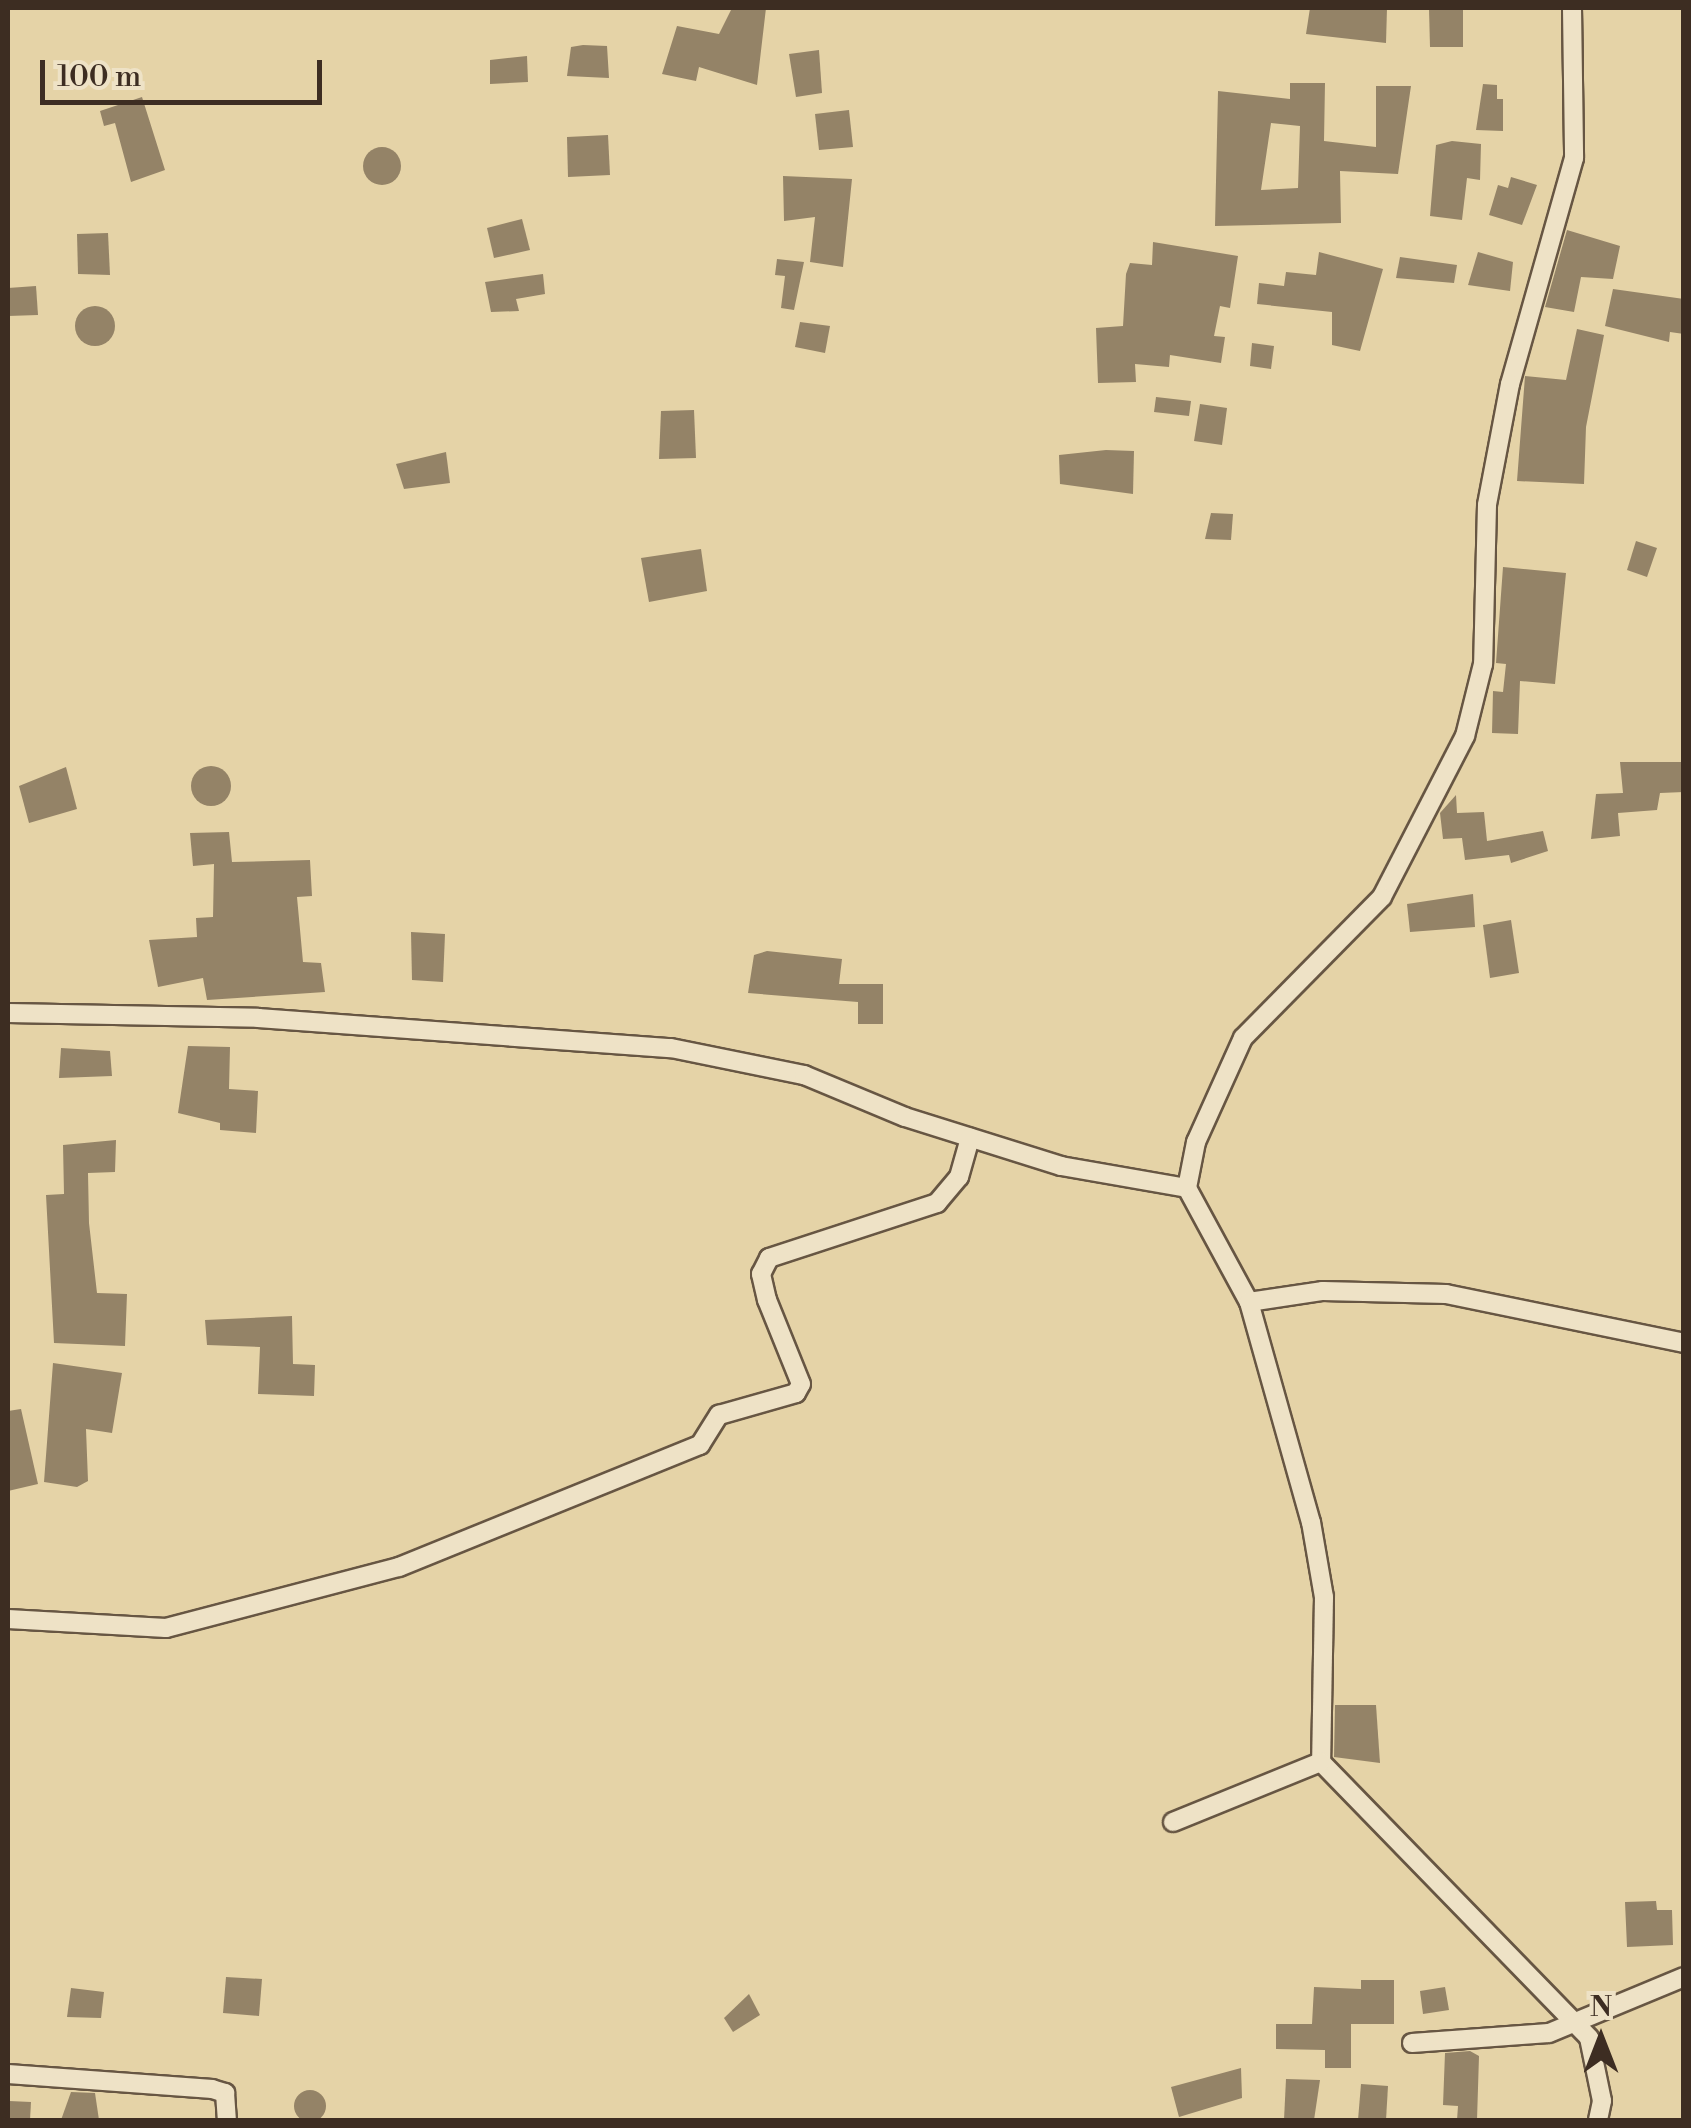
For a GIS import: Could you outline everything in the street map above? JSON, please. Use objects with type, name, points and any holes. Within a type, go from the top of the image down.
[{"type":"street","points":[[1572,8],[1574,158],[1510,384],[1486,505],[1484,645],[1465,736],[1382,897],[1243,1038],[1196,1142],[1187,1188],[1249,1302],[1324,1597],[1321,1762],[1589,2038],[1602,2101],[1598,2120]]},
{"type":"street","points":[[8,1013],[258,1018],[670,1048],[804,1075],[970,1138],[1061,1166],[1187,1188]]},
{"type":"street","points":[[8,1619],[166,1628],[398,1567],[700,1445],[734,1406],[796,1393],[801,1384],[767,1300],[761,1274],[769,1258],[937,1203],[960,1177],[970,1138]]},
{"type":"street","points":[[1249,1302],[1323,1290],[1446,1294],[1684,1343]]},
{"type":"street","points":[[1173,1822],[1321,1762]]},
{"type":"street","points":[[1412,2044],[1482,2043],[1574,2025],[1684,1977]]},
{"type":"street","points":[[8,2074],[212,2089],[225,2093],[226,2120]]},
{"type":"building","points":[[732,8],[766,8],[757,85],[699,67],[696,81],[662,74],[677,26],[719,34]]},
{"type":"building","points":[[1310,8],[1387,8],[1386,43],[1306,34]]},
{"type":"building","points":[[1429,8],[1463,8],[1463,47],[1430,47]]},
{"type":"building","points":[[607,46],[609,78],[567,76],[571,47]]},
{"type":"building","points":[[819,50],[822,93],[796,97],[789,54]]},
{"type":"building","points":[[527,56],[528,82],[490,84],[490,60]]},
{"type":"building","points":[[1290,83],[1325,83],[1324,141],[1376,147],[1376,86],[1411,86],[1398,174],[1340,171],[1341,223],[1215,226],[1218,91],[1290,99]],"holes":[[[1271,123],[1300,126],[1298,188],[1261,190]]]},
{"type":"building","points":[[1483,84],[1497,85],[1497,99],[1503,99],[1503,131],[1476,130]]},
{"type":"building","points":[[142,97],[165,170],[131,182],[115,123],[104,126],[100,111]]},
{"type":"building","points":[[849,110],[853,147],[819,150],[815,114]]},
{"type":"building","points":[[608,135],[610,175],[568,177],[567,137]]},
{"type":"building","points":[[1452,141],[1481,144],[1480,180],[1467,178],[1462,220],[1430,216],[1436,145]]},
{"type":"building","points":[[382,147],[396,152],[401,166],[396,180],[382,185],[368,180],[363,166],[368,152]]},
{"type":"building","points":[[783,176],[852,179],[843,267],[810,262],[815,217],[784,221]]},
{"type":"building","points":[[1511,177],[1537,185],[1522,225],[1489,215],[1498,185],[1508,188]]},
{"type":"building","points":[[522,219],[530,250],[494,258],[487,228]]},
{"type":"building","points":[[1567,230],[1620,246],[1613,279],[1581,277],[1574,312],[1545,307]]},
{"type":"building","points":[[108,233],[110,275],[78,274],[77,234]]},
{"type":"building","points":[[1153,242],[1238,256],[1230,308],[1220,306],[1214,336],[1225,337],[1221,363],[1170,355],[1169,367],[1135,364],[1136,382],[1098,383],[1096,328],[1123,326],[1126,274],[1130,263],[1152,265]]},
{"type":"building","points":[[1319,252],[1383,269],[1360,351],[1332,345],[1332,312],[1257,304],[1259,283],[1284,286],[1286,272],[1316,275]]},
{"type":"building","points":[[1478,252],[1513,262],[1510,291],[1468,285]]},
{"type":"building","points":[[1400,257],[1457,265],[1454,283],[1396,278]]},
{"type":"building","points":[[777,259],[804,262],[794,310],[781,308],[785,276],[775,275]]},
{"type":"building","points":[[543,274],[545,294],[516,299],[519,311],[491,312],[485,282]]},
{"type":"building","points":[[36,286],[38,315],[8,316],[8,288]]},
{"type":"building","points":[[1613,289],[1684,299],[1684,334],[1670,332],[1669,342],[1605,326]]},
{"type":"building","points":[[95,306],[109,312],[115,326],[109,340],[95,346],[81,340],[75,326],[81,312]]},
{"type":"building","points":[[800,322],[830,326],[825,353],[795,347]]},
{"type":"building","points":[[1577,329],[1604,335],[1586,427],[1584,484],[1517,481],[1525,376],[1566,380]]},
{"type":"building","points":[[1252,343],[1274,346],[1271,369],[1250,366]]},
{"type":"building","points":[[1156,397],[1191,401],[1189,416],[1154,412]]},
{"type":"building","points":[[1200,404],[1227,408],[1222,445],[1194,441]]},
{"type":"building","points":[[694,410],[696,458],[659,459],[661,411]]},
{"type":"building","points":[[1134,451],[1133,494],[1060,484],[1059,455]]},
{"type":"building","points":[[446,452],[450,483],[404,489],[396,464]]},
{"type":"building","points":[[1211,513],[1233,514],[1231,540],[1205,539]]},
{"type":"building","points":[[1636,541],[1657,548],[1647,577],[1627,570]]},
{"type":"building","points":[[701,549],[707,591],[649,602],[641,558]]},
{"type":"building","points":[[1503,567],[1566,573],[1555,684],[1520,681],[1518,734],[1492,733],[1493,691],[1503,692],[1506,664],[1496,663]]},
{"type":"building","points":[[1620,762],[1684,762],[1684,792],[1660,793],[1657,810],[1618,813],[1620,836],[1591,839],[1596,794],[1623,793]]},
{"type":"building","points":[[211,766],[225,772],[231,786],[225,800],[211,806],[197,800],[191,786],[197,772]]},
{"type":"building","points":[[66,767],[77,809],[29,823],[19,786]]},
{"type":"building","points":[[1456,795],[1457,813],[1484,812],[1487,841],[1543,831],[1548,851],[1511,863],[1509,855],[1465,860],[1462,838],[1443,839],[1440,813]]},
{"type":"building","points":[[229,832],[232,862],[310,860],[312,896],[297,897],[303,962],[321,963],[325,992],[207,1000],[203,978],[158,987],[149,940],[197,937],[196,918],[213,917],[214,864],[193,866],[190,833]]},
{"type":"building","points":[[1473,894],[1475,927],[1410,932],[1407,904]]},
{"type":"building","points":[[1511,920],[1519,973],[1490,978],[1483,925]]},
{"type":"building","points":[[411,932],[445,934],[443,982],[412,980]]},
{"type":"building","points":[[767,951],[842,959],[839,984],[883,984],[883,1024],[858,1024],[858,1002],[748,993],[754,955]]},
{"type":"building","points":[[188,1046],[230,1047],[229,1089],[258,1091],[256,1133],[220,1130],[220,1123],[178,1113]]},
{"type":"building","points":[[61,1048],[110,1051],[112,1076],[59,1078]]},
{"type":"building","points":[[116,1140],[115,1172],[88,1173],[89,1223],[97,1293],[127,1294],[125,1346],[54,1343],[46,1195],[64,1194],[63,1145]]},
{"type":"building","points":[[292,1316],[293,1364],[315,1365],[314,1396],[258,1394],[260,1347],[207,1345],[205,1320]]},
{"type":"building","points":[[53,1363],[122,1373],[112,1433],[86,1429],[88,1481],[77,1487],[44,1482]]},
{"type":"building","points":[[21,1409],[38,1484],[8,1491],[8,1411]]},
{"type":"building","points":[[1335,1705],[1376,1705],[1380,1763],[1334,1757]]},
{"type":"building","points":[[1656,1901],[1657,1910],[1672,1910],[1673,1945],[1627,1947],[1625,1902]]},
{"type":"building","points":[[226,1977],[262,1979],[259,2016],[223,2013]]},
{"type":"building","points":[[1361,1980],[1394,1980],[1394,2024],[1351,2024],[1351,2068],[1325,2068],[1325,2050],[1276,2049],[1276,2024],[1312,2024],[1314,1987],[1361,1989]]},
{"type":"building","points":[[1445,1987],[1449,2010],[1423,2014],[1420,1991]]},
{"type":"building","points":[[71,1988],[104,1992],[101,2018],[67,2017]]},
{"type":"building","points":[[749,1994],[760,2015],[733,2032],[724,2018]]},
{"type":"building","points":[[1470,2051],[1479,2056],[1477,2120],[1457,2120],[1458,2106],[1443,2105],[1445,2053]]},
{"type":"building","points":[[1241,2068],[1242,2098],[1179,2117],[1171,2087]]},
{"type":"building","points":[[1286,2079],[1320,2080],[1314,2120],[1284,2120]]},
{"type":"building","points":[[1361,2084],[1388,2086],[1386,2120],[1358,2120]]},
{"type":"building","points":[[310,2090],[321,2095],[326,2106],[321,2117],[310,2122],[299,2117],[294,2106],[299,2095]]},
{"type":"building","points":[[71,2092],[95,2093],[99,2120],[61,2120]]},
{"type":"building","points":[[9,2101],[31,2102],[30,2120],[8,2120]]}]
